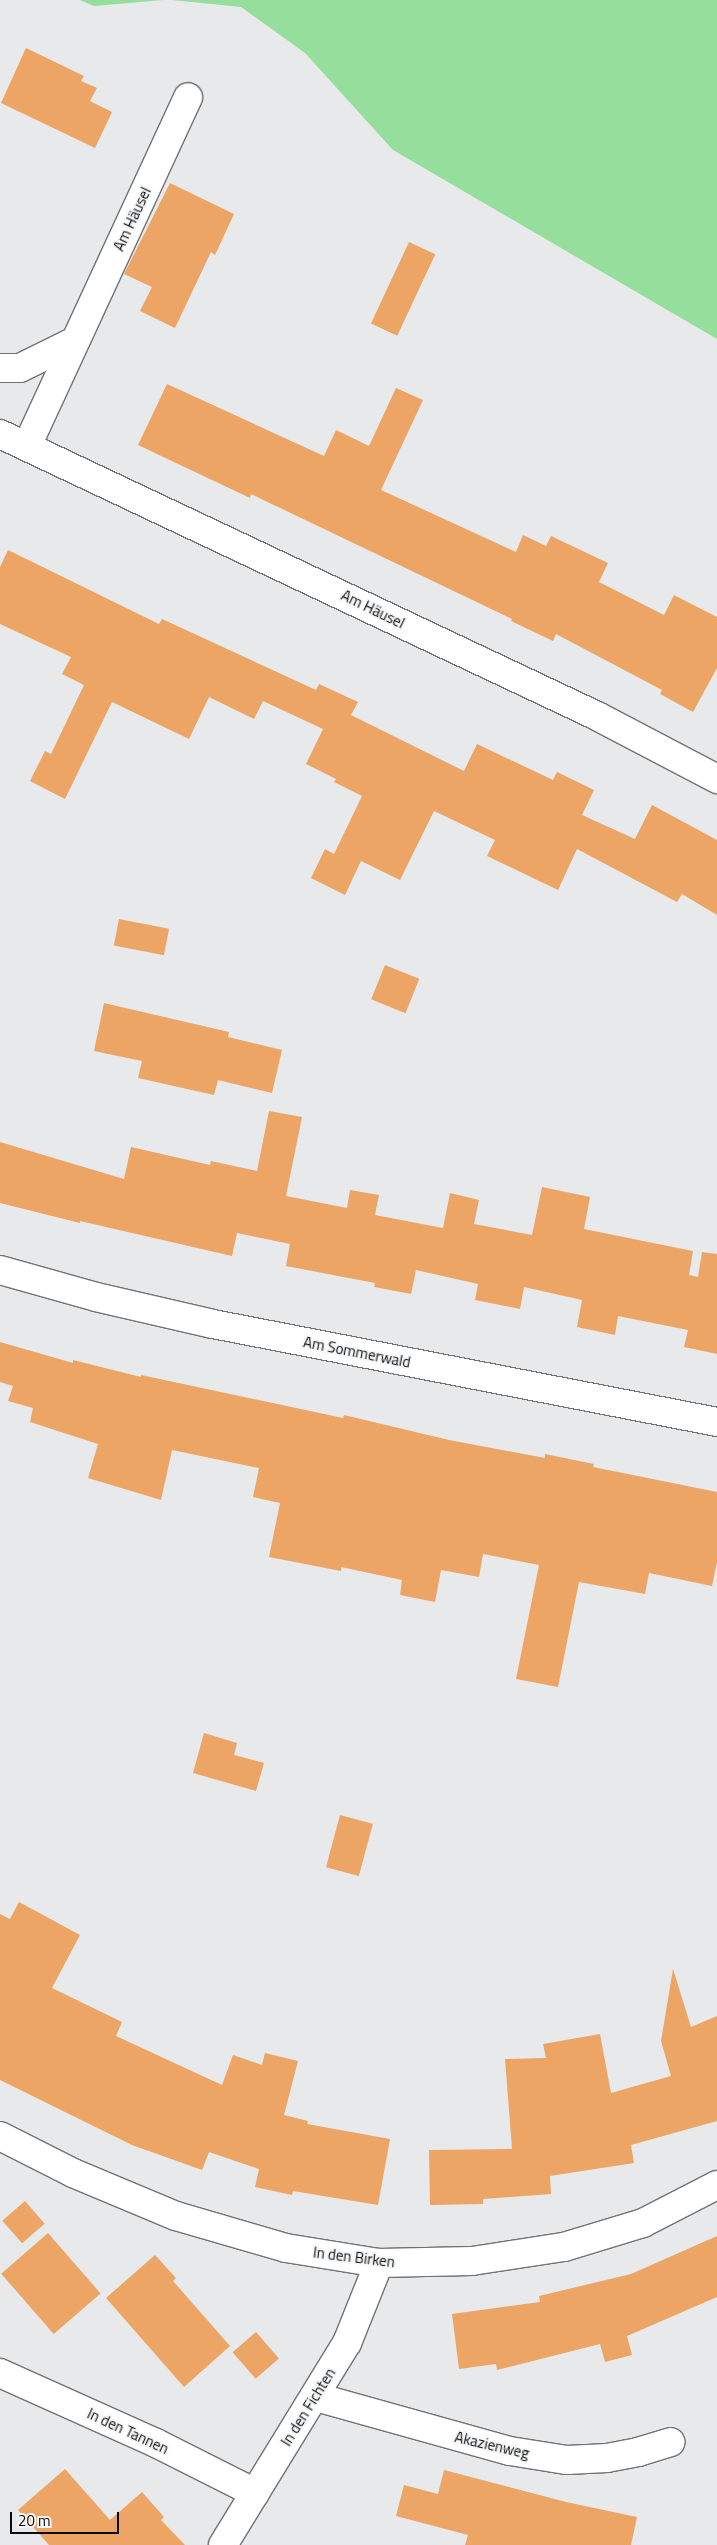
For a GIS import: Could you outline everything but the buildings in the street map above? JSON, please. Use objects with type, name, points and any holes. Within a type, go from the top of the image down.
[{"type":"street","name":"Am Häusel","points":[[27,446],[188,97]]},
{"type":"street","points":[[0,368],[20,368],[75,341]]},
{"type":"street","name":"Am Häusel","points":[[0,434],[579,708],[717,779]]},
{"type":"street","name":"Am Sommerwald","points":[[0,1270],[96,1297],[213,1324],[717,1422]]},
{"type":"street","name":"In den Birken","points":[[0,2136],[73,2173],[176,2216],[286,2248],[379,2263],[472,2262],[564,2247],[643,2223],[717,2185]]},
{"type":"street","name":"In den Fichten","points":[[223,2545],[347,2343],[379,2263]]},
{"type":"street","name":"In den Tannen","points":[[0,2373],[156,2443],[255,2493]]},
{"type":"street","name":"Akazienweg","points":[[316,2396],[510,2451],[567,2460],[607,2458],[638,2452],[670,2442]]},
{"type":"green space","points":[[80,0],[163,0],[94,6]]},
{"type":"green space","points":[[172,0],[717,0],[717,339],[393,150],[305,53],[241,7]]}]
